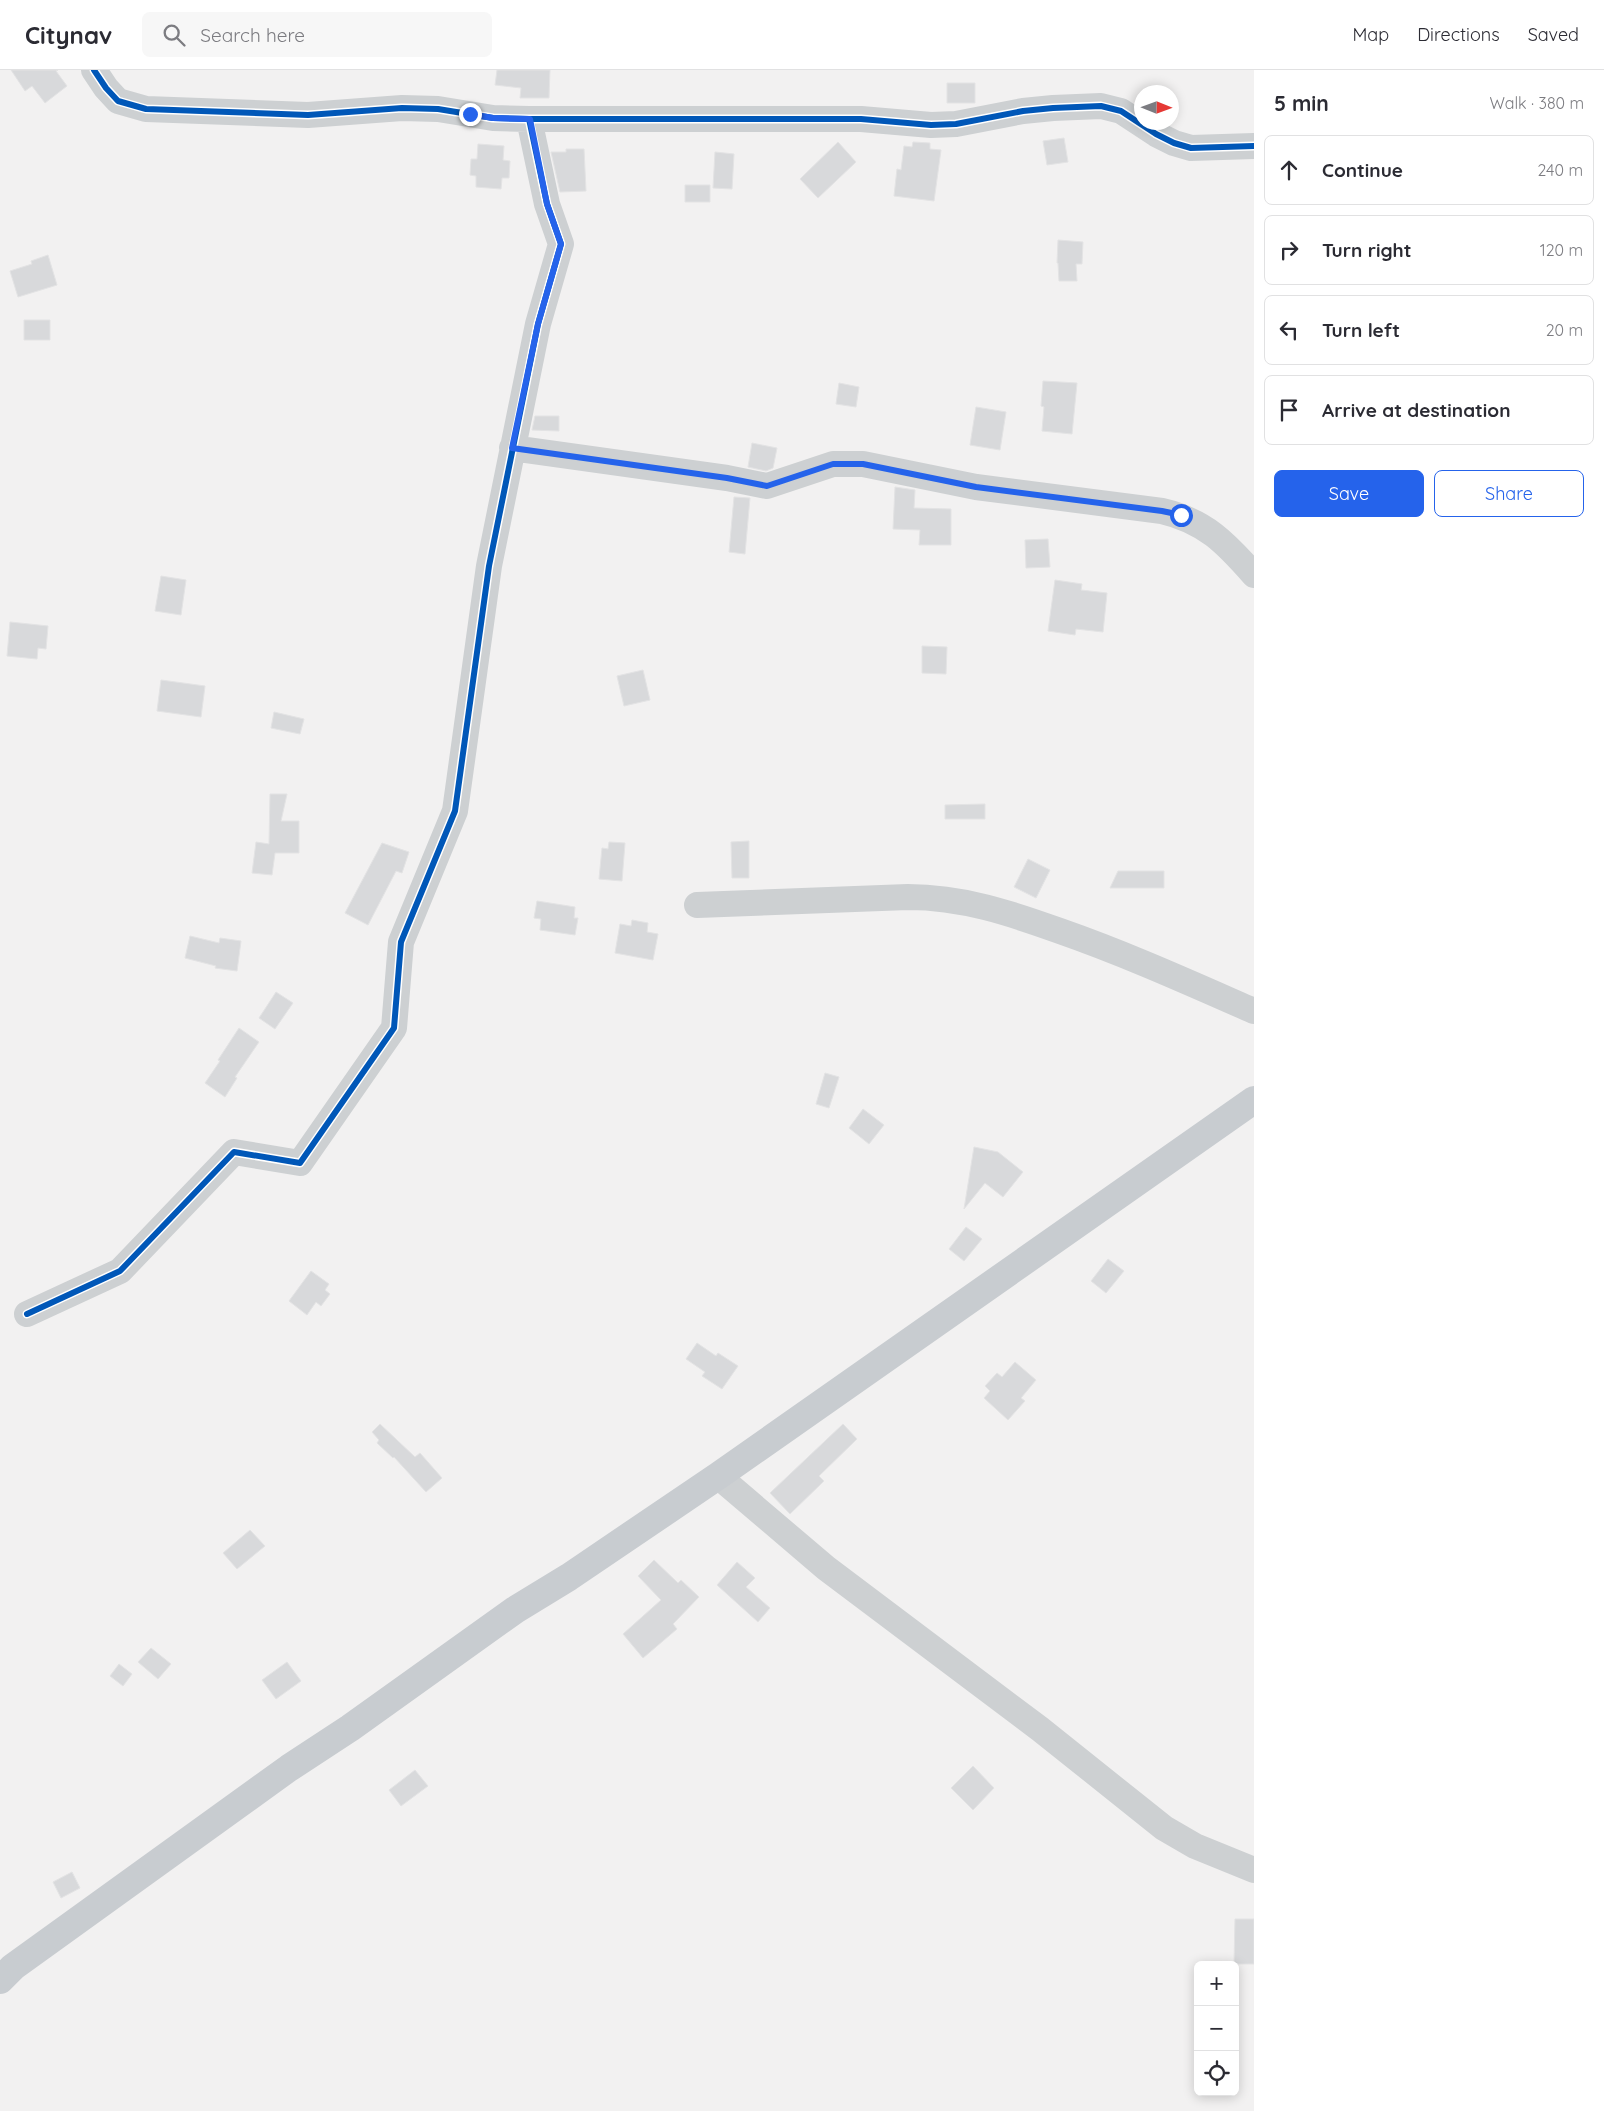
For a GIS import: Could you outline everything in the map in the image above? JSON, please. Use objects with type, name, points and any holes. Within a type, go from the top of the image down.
[{"type":"main road","points":[[0,1980],[13,1967],[289,1768],[350,1728],[515,1610],[569,1577],[718,1476],[1254,1100]]},
{"type":"street","points":[[94,70],[106,88],[118,101],[146,109],[308,115],[402,108],[438,109],[493,118],[861,119],[931,125],[956,124],[1033,110],[1073,106],[1101,106],[1121,111],[1156,134],[1174,143],[1191,148],[1254,146]]},
{"type":"street","points":[[27,1314],[120,1270],[234,1152],[300,1163],[394,1028],[401,942],[455,811],[489,566],[538,324],[561,244],[547,204],[530,119]]},
{"type":"street","points":[[512,448],[727,478],[767,486],[833,464],[863,464],[976,487],[1162,511],[1181,515],[1206,529],[1230,547],[1254,575]]},
{"type":"street","points":[[697,905],[908,897],[937,897],[970,902],[1032,921],[1096,944],[1254,1011]]},
{"type":"street","points":[[718,1476],[826,1568],[1033,1723],[1164,1828],[1195,1846],[1254,1870]]},
{"type":"building","points":[[11,70],[58,70],[56,71],[67,86],[45,103],[32,86],[25,91]]},
{"type":"building","points":[[497,70],[550,70],[549,98],[520,98],[521,88],[495,85]]},
{"type":"building","points":[[947,83],[975,83],[975,103],[947,103]]},
{"type":"building","points":[[1064,138],[1068,162],[1047,165],[1043,141]]},
{"type":"building","points":[[838,142],[856,162],[818,198],[800,179]]},
{"type":"building","points":[[913,142],[930,143],[930,149],[941,150],[934,201],[894,196],[897,169],[901,170],[904,146],[912,147]]},
{"type":"building","points":[[478,144],[504,146],[503,160],[510,161],[509,178],[502,178],[501,189],[476,187],[476,176],[470,175],[471,159],[477,159]]},
{"type":"building","points":[[566,149],[584,149],[586,191],[560,192],[551,152],[566,152]]},
{"type":"building","points":[[715,152],[734,154],[732,189],[713,188]]},
{"type":"building","points":[[685,185],[710,185],[710,202],[685,202]]},
{"type":"building","points":[[1058,240],[1083,242],[1082,264],[1076,264],[1077,281],[1059,281],[1057,263]]},
{"type":"building","points":[[48,255],[57,285],[18,297],[10,271],[32,264],[31,261]]},
{"type":"building","points":[[24,320],[50,320],[50,340],[24,340]]},
{"type":"building","points":[[1043,381],[1077,383],[1072,434],[1042,431],[1044,407],[1041,406]]},
{"type":"building","points":[[839,383],[859,387],[856,407],[836,404]]},
{"type":"building","points":[[976,407],[1006,412],[1000,450],[970,445]]},
{"type":"building","points":[[535,416],[559,416],[559,431],[532,430]]},
{"type":"building","points":[[752,443],[777,448],[773,468],[766,471],[748,467]]},
{"type":"building","points":[[895,487],[915,490],[914,508],[951,509],[951,545],[919,545],[920,530],[893,529]]},
{"type":"building","points":[[734,497],[750,498],[745,554],[729,552]]},
{"type":"building","points":[[1048,539],[1050,567],[1026,568],[1025,540]]},
{"type":"building","points":[[161,576],[186,580],[181,615],[155,611]]},
{"type":"building","points":[[1055,580],[1082,584],[1081,590],[1107,593],[1103,632],[1076,629],[1075,635],[1048,631]]},
{"type":"building","points":[[10,622],[48,626],[46,649],[38,648],[37,659],[7,656]]},
{"type":"building","points":[[922,646],[947,647],[946,674],[922,673]]},
{"type":"building","points":[[643,670],[650,700],[624,706],[617,676]]},
{"type":"building","points":[[161,680],[205,686],[201,717],[157,711]]},
{"type":"building","points":[[274,712],[304,719],[300,734],[271,728]]},
{"type":"building","points":[[270,794],[287,794],[281,821],[299,821],[299,853],[275,853],[272,875],[252,873],[256,842],[269,844]]},
{"type":"building","points":[[985,804],[985,819],[945,819],[945,805]]},
{"type":"building","points":[[749,841],[749,878],[732,878],[731,842]]},
{"type":"building","points":[[609,842],[625,843],[622,881],[599,879],[602,848],[608,849]]},
{"type":"building","points":[[382,843],[409,852],[402,873],[396,871],[368,925],[345,913]]},
{"type":"building","points":[[1028,859],[1050,870],[1036,898],[1014,887]]},
{"type":"building","points":[[1118,871],[1164,871],[1164,888],[1110,888]]},
{"type":"building","points":[[537,901],[575,907],[574,918],[578,918],[575,935],[540,930],[541,919],[534,918]]},
{"type":"building","points":[[632,920],[648,923],[647,932],[658,934],[653,960],[615,953],[620,924],[631,926]]},
{"type":"building","points":[[190,936],[219,943],[220,938],[241,941],[237,971],[215,968],[216,966],[185,958]]},
{"type":"building","points":[[276,992],[293,1003],[275,1029],[259,1018]]},
{"type":"building","points":[[239,1028],[259,1042],[235,1077],[237,1078],[225,1097],[205,1083]]},
{"type":"building","points":[[825,1073],[839,1077],[829,1108],[816,1104]]},
{"type":"building","points":[[863,1109],[884,1125],[869,1144],[849,1128]]},
{"type":"building","points":[[974,1147],[998,1152],[1023,1172],[1003,1197],[985,1183],[964,1209]]},
{"type":"building","points":[[966,1227],[982,1239],[964,1261],[949,1249]]},
{"type":"building","points":[[1108,1259],[1124,1271],[1106,1293],[1091,1281]]},
{"type":"building","points":[[311,1271],[329,1284],[325,1290],[330,1294],[321,1306],[316,1302],[307,1315],[289,1301]]},
{"type":"building","points":[[697,1343],[716,1356],[718,1353],[738,1366],[722,1389],[702,1376],[705,1372],[686,1359]]},
{"type":"building","points":[[1015,1362],[1036,1380],[1021,1398],[1025,1401],[1008,1420],[984,1398],[990,1391],[985,1386],[997,1373],[1002,1377]]},
{"type":"building","points":[[380,1424],[415,1457],[420,1453],[442,1478],[426,1492],[394,1457],[377,1443],[379,1440],[372,1432]]},
{"type":"building","points":[[843,1424],[857,1439],[819,1476],[824,1481],[790,1514],[770,1493]]},
{"type":"building","points":[[250,1530],[265,1546],[237,1569],[223,1553]]},
{"type":"building","points":[[654,1560],[678,1583],[681,1580],[699,1597],[673,1624],[677,1629],[643,1658],[623,1634],[661,1600],[638,1576]]},
{"type":"building","points":[[737,1562],[755,1578],[746,1587],[770,1608],[758,1622],[717,1585]]},
{"type":"building","points":[[151,1648],[171,1664],[158,1679],[138,1662]]},
{"type":"building","points":[[287,1662],[301,1681],[276,1699],[262,1680]]},
{"type":"building","points":[[119,1664],[132,1674],[123,1686],[110,1676]]},
{"type":"building","points":[[973,1766],[994,1788],[973,1810],[951,1788]]},
{"type":"building","points":[[415,1770],[428,1786],[401,1806],[389,1790]]},
{"type":"building","points":[[72,1872],[80,1888],[61,1898],[53,1882]]},
{"type":"building","points":[[1235,1919],[1254,1919],[1254,1964],[1239,1964],[1239,1961],[1234,1961]]},
{"type":"cycle path","points":[[94,70],[106,88],[118,101],[146,109],[308,115],[402,108],[438,109],[493,118],[861,119],[931,125],[956,124],[1023,111],[1101,106],[1121,111],[1156,134],[1174,143],[1191,148],[1254,146]]},
{"type":"cycle path","points":[[27,1314],[120,1271],[234,1152],[300,1163],[394,1028],[401,942],[455,811],[489,566],[538,324],[561,244],[547,204],[529,119]]},
{"type":"route","points":[[470,114],[493,118],[530,119],[547,204],[561,244],[538,324],[512,448],[727,478],[767,486],[833,464],[863,464],[976,487],[1181,515]]}]
